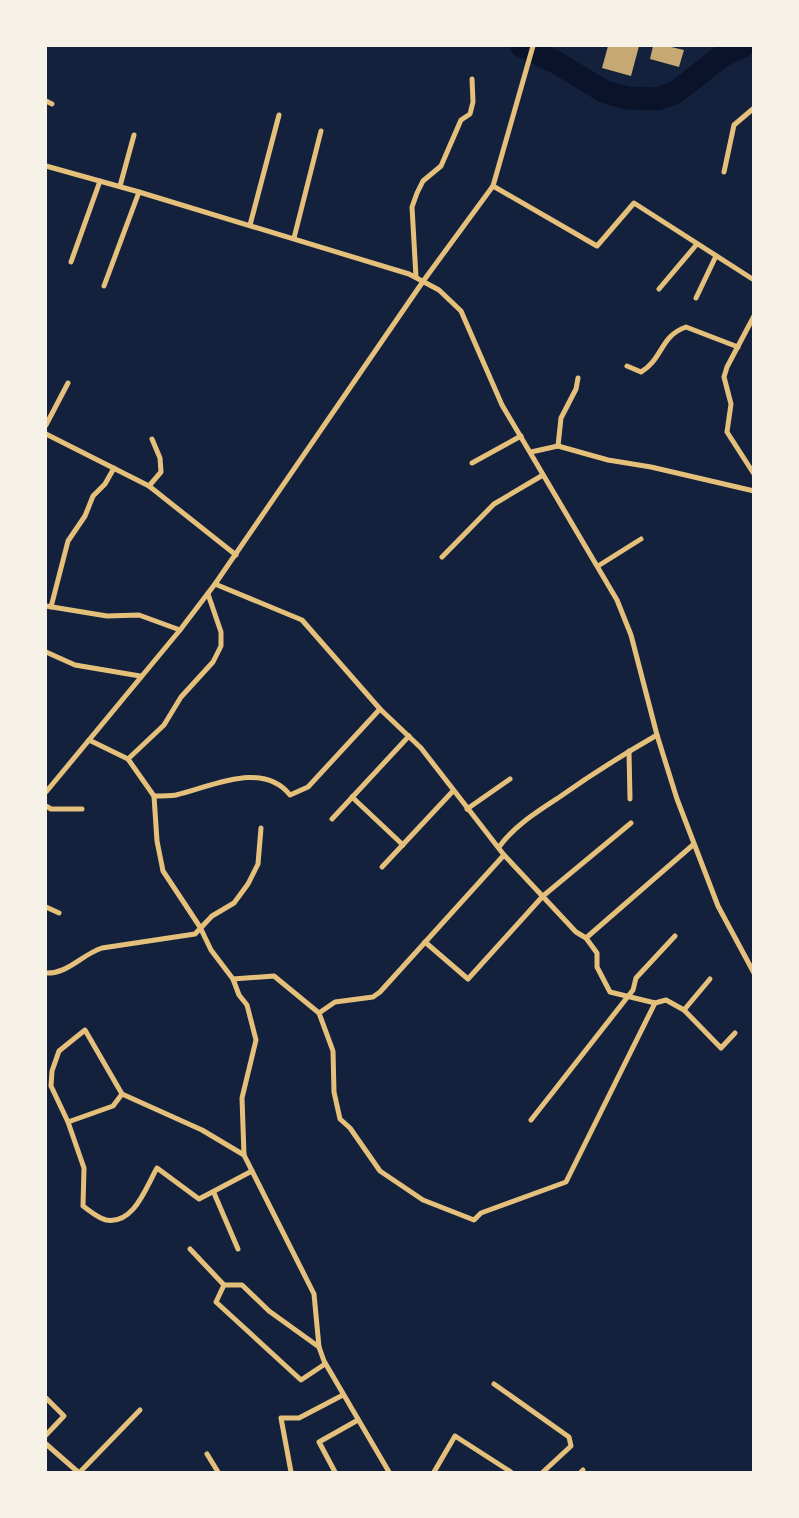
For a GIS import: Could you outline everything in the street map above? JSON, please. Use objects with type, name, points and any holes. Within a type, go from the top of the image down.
[{"type":"street","points":[[46,792],[208,594],[424,280],[492,186],[533,46]]},
{"type":"street","points":[[416,277],[412,207],[423,181],[441,166],[461,120],[470,114],[473,102],[472,79]]},
{"type":"street","points":[[724,172],[734,125],[754,108]]},
{"type":"street","points":[[250,225],[279,115]]},
{"type":"street","points":[[294,239],[321,131]]},
{"type":"street","points":[[120,187],[134,135]]},
{"type":"street","points":[[46,166],[250,225],[416,277],[439,290],[461,311],[502,405],[617,600],[631,635],[657,735],[694,844],[718,906],[754,973]]},
{"type":"street","points":[[71,262],[100,181]]},
{"type":"street","points":[[492,186],[597,246],[634,203],[754,280]]},
{"type":"street","points":[[104,286],[139,192]]},
{"type":"street","points":[[659,289],[697,244]]},
{"type":"street","points":[[696,298],[716,256]]},
{"type":"street","points":[[754,316],[724,377],[731,404],[727,432],[754,474]]},
{"type":"street","points":[[627,366],[641,372],[650,367],[672,331],[686,327],[738,347]]},
{"type":"street","points":[[558,446],[561,418],[576,389],[578,378]]},
{"type":"street","points":[[47,420],[68,383]]},
{"type":"street","points":[[46,434],[149,486],[236,555]]},
{"type":"street","points":[[472,463],[521,436]]},
{"type":"street","points":[[149,486],[161,472],[160,458],[152,439]]},
{"type":"street","points":[[531,452],[558,446],[608,460],[754,491]]},
{"type":"street","points":[[114,468],[105,484],[93,496],[85,516],[68,541],[48,606],[107,616],[139,615],[180,630]]},
{"type":"street","points":[[442,557],[494,504],[544,475]]},
{"type":"street","points":[[598,566],[641,539]]},
{"type":"street","points":[[215,584],[302,620],[380,709],[421,748],[504,855],[576,932],[586,938],[597,953],[597,967],[610,992],[655,1003],[666,1000],[684,1010],[721,1048],[735,1033]]},
{"type":"street","points":[[128,758],[164,725],[181,697],[213,662],[221,646],[221,632],[208,594]]},
{"type":"street","points":[[46,652],[75,664],[141,676]]},
{"type":"street","points":[[155,796],[174,796],[249,777],[264,778],[282,786],[289,795],[308,787],[380,709]]},
{"type":"street","points":[[499,847],[511,831],[530,817],[657,735]]},
{"type":"street","points":[[332,819],[409,736]]},
{"type":"street","points":[[89,740],[128,758],[155,796],[157,841],[163,871],[247,1005],[256,1040],[242,1098],[244,1156],[314,1294],[319,1347],[326,1364],[389,1472]]},
{"type":"street","points":[[629,751],[630,799]]},
{"type":"street","points":[[467,809],[510,779]]},
{"type":"street","points":[[382,867],[453,791]]},
{"type":"street","points":[[352,797],[403,845]]},
{"type":"street","points":[[46,806],[51,809],[82,809]]},
{"type":"street","points":[[425,943],[468,979],[542,896],[631,822]]},
{"type":"street","points":[[46,973],[66,970],[89,952],[102,947],[195,934],[200,927],[234,903],[248,884],[258,864],[261,828]]},
{"type":"street","points":[[586,938],[694,844]]},
{"type":"street","points":[[319,1013],[335,1002],[373,997],[504,855]]},
{"type":"street","points":[[46,907],[59,913]]},
{"type":"street","points":[[530,1120],[633,990],[636,978],[675,936]]},
{"type":"street","points":[[233,979],[274,976],[319,1013],[333,1051],[334,1092],[340,1119],[350,1128],[380,1171],[423,1200],[474,1220],[481,1213],[566,1182],[655,1003]]},
{"type":"street","points":[[684,1010],[710,979]]},
{"type":"street","points":[[244,1156],[202,1130],[122,1094],[85,1030],[59,1051],[52,1071],[51,1086],[68,1122],[84,1168],[83,1206],[104,1220],[114,1220],[132,1212],[157,1168],[199,1199],[252,1171]]},
{"type":"street","points":[[68,1122],[113,1106],[122,1094]]},
{"type":"street","points":[[214,1193],[238,1249]]},
{"type":"street","points":[[190,1248],[224,1285],[242,1285],[269,1311],[319,1347]]},
{"type":"street","points":[[224,1285],[216,1302],[302,1380],[326,1364]]},
{"type":"street","points":[[494,1384],[569,1437],[571,1446],[544,1472]]},
{"type":"street","points":[[290,1472],[281,1418],[299,1418],[343,1395]]},
{"type":"street","points":[[46,1398],[64,1416],[46,1435]]},
{"type":"street","points":[[46,1444],[79,1472],[140,1410]]},
{"type":"street","points":[[335,1472],[319,1442],[358,1420]]},
{"type":"street","points":[[435,1472],[455,1436],[510,1472]]},
{"type":"street","points":[[207,1454],[218,1472]]},
{"type":"building","points":[[608,46],[639,46],[631,76],[602,68]]},
{"type":"building","points":[[653,46],[684,50],[679,67],[650,59]]},
{"type":"waterway","points":[[522,46],[605,92],[627,98],[658,99],[676,92],[722,56],[743,46]]}]
